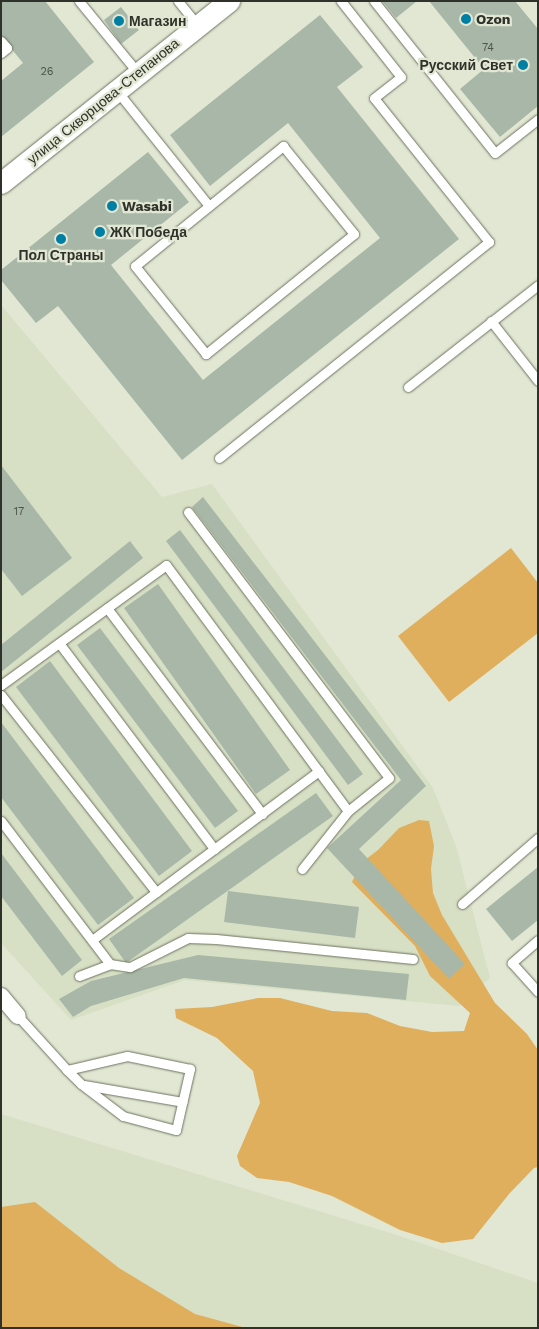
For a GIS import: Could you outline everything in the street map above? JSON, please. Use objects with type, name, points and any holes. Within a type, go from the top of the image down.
[{"type":"street","name":"улица Скворцова-Степанова","points":[[1,183],[229,1]]},
{"type":"street","points":[[1,996],[18,1016]]},
{"type":"street","points":[[1,1011],[18,1016]]},
{"type":"lane","points":[[79,1],[138,74]]},
{"type":"lane","points":[[178,1],[198,26]]},
{"type":"lane","points":[[219,458],[489,242],[374,98],[401,76],[341,1]]},
{"type":"lane","points":[[374,1],[495,153],[538,120]]},
{"type":"lane","points":[[1,41],[7,48],[1,53]]},
{"type":"lane","points":[[117,90],[209,206]]},
{"type":"lane","points":[[283,146],[354,234],[206,354],[135,266],[209,206],[283,146]]},
{"type":"lane","points":[[408,387],[538,285]]},
{"type":"lane","points":[[491,322],[538,381]]},
{"type":"lane","points":[[188,512],[389,778],[348,811],[302,869]]},
{"type":"lane","points":[[1,685],[166,565],[348,811]]},
{"type":"lane","points":[[107,608],[262,814]]},
{"type":"lane","points":[[59,643],[214,849]]},
{"type":"lane","points":[[1,695],[156,892]]},
{"type":"lane","points":[[92,940],[319,771]]},
{"type":"lane","points":[[1,821],[110,964]]},
{"type":"lane","points":[[462,904],[538,838]]},
{"type":"lane","points":[[79,976],[110,964],[130,967],[188,938],[216,939],[412,959]]},
{"type":"lane","points":[[538,940],[512,963],[538,992]]},
{"type":"lane","points":[[18,1016],[68,1070],[81,1084],[123,1116],[176,1130],[190,1069],[127,1056],[68,1070]]},
{"type":"lane","points":[[81,1084],[183,1102]]},
{"type":"shaded area","points":[[1,305],[162,497],[212,484],[433,788],[456,846],[490,978],[459,1006],[185,980],[71,1020],[1,943]]},
{"type":"shaded area","points":[[511,548],[538,583],[538,633],[449,702],[398,636]]},
{"type":"shaded area","points":[[419,820],[429,821],[434,846],[431,869],[433,893],[442,915],[495,1003],[527,1034],[538,1050],[538,1167],[534,1168],[509,1194],[473,1239],[442,1243],[400,1230],[332,1196],[289,1182],[257,1178],[240,1166],[237,1156],[260,1103],[253,1071],[217,1038],[176,1018],[175,1009],[212,1007],[258,998],[280,998],[332,1011],[367,1013],[400,1026],[432,1032],[464,1031],[470,1013],[430,976],[415,946],[352,882],[361,863],[378,850],[399,828]]},
{"type":"shaded area","points":[[1,1114],[400,1236],[538,1283],[538,1328],[51,1328],[1,1261]]},
{"type":"shaded area","points":[[35,1202],[119,1268],[195,1314],[246,1328],[1,1328],[1,1207]]},
{"type":"building","points":[[1,1],[45,1],[94,62],[1,137],[1,81],[23,63],[1,36]]},
{"type":"building","points":[[382,1],[417,1],[396,18]]},
{"type":"building","points":[[429,1],[515,1],[538,29],[538,106],[500,137],[460,89],[484,69]]},
{"type":"building","points":[[121,7],[139,30],[121,44],[104,20]]},
{"type":"building","name":"ЖК Победа","points":[[320,15],[363,67],[337,87],[459,239],[182,460],[58,306],[36,323],[1,280],[1,270],[148,152],[189,202],[111,265],[203,380],[380,238],[288,123],[210,186],[170,135]]},
{"type":"building","points":[[1,465],[72,558],[22,596],[1,569]]},
{"type":"building","points":[[203,497],[426,786],[359,849],[465,964],[449,979],[327,848],[401,780],[192,507]]},
{"type":"building","points":[[180,530],[363,774],[348,785],[166,541]]},
{"type":"building","points":[[130,541],[143,558],[1,672],[1,645]]},
{"type":"building","points":[[158,584],[290,770],[256,794],[124,608]]},
{"type":"building","points":[[100,628],[238,811],[215,828],[77,645]]},
{"type":"building","points":[[50,661],[192,851],[159,876],[16,687]]},
{"type":"building","points":[[1,722],[134,898],[98,925],[1,797]]},
{"type":"building","points":[[316,793],[333,816],[126,963],[109,939]]},
{"type":"building","points":[[1,853],[82,960],[62,976],[1,896]]},
{"type":"building","points":[[538,867],[538,920],[512,941],[486,909]]},
{"type":"building","points":[[228,891],[359,907],[355,938],[224,922]]},
{"type":"building","points":[[198,955],[409,974],[406,1000],[184,978],[91,1006],[73,1017],[59,999],[91,981]]},
{"type":"place","name":"Ozon","points":[[466,19]]},
{"type":"place","name":"Магазин","points":[[119,21]]},
{"type":"place","name":"Русский Свет","points":[[523,65]]},
{"type":"place","name":"Wasabi","points":[[112,206]]},
{"type":"place","name":"ЖК Победа","points":[[100,232]]},
{"type":"place","name":"Пол Страны","points":[[61,239]]}]
